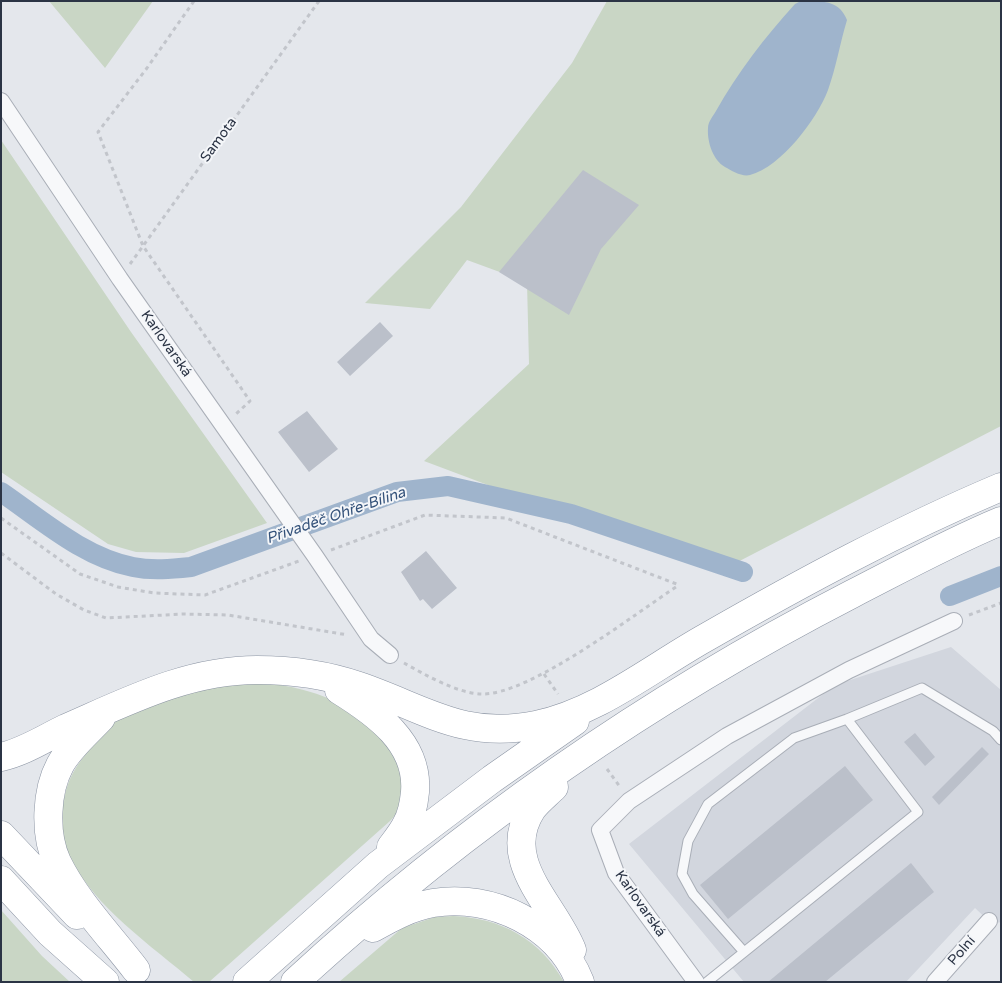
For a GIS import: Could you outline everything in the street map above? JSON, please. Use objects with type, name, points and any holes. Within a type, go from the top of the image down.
[{"type":"highway","points":[[1,757],[108,711],[138,696],[193,678],[228,671],[286,671],[357,685],[451,723],[495,730],[516,728],[558,719],[592,705],[694,644],[886,539],[1001,487]]},
{"type":"highway","points":[[295,982],[320,958],[400,891],[511,803],[595,745],[705,674],[803,619],[1001,521]]},
{"type":"highway","points":[[286,671],[332,686],[368,709],[390,729],[410,756],[416,788],[412,813],[407,824],[378,865]]},
{"type":"highway","points":[[247,982],[378,865],[492,779],[616,691]]},
{"type":"highway","points":[[108,711],[61,764],[52,787],[48,816],[51,839],[56,860],[70,883],[143,976]]},
{"type":"highway","points":[[581,982],[570,944],[526,870],[521,846],[525,825],[533,808],[595,745]]},
{"type":"highway","points":[[1,835],[64,904],[143,976]]},
{"type":"highway","points":[[1,880],[50,932],[105,982]]},
{"type":"highway","points":[[320,958],[396,915],[414,908],[443,902],[473,902],[510,913],[543,933],[569,962],[581,982]]},
{"type":"street","name":"Karlovarská","points":[[1,101],[120,279],[334,583],[371,639],[390,655]]},
{"type":"street","name":"Karlovarská","points":[[696,982],[616,873],[600,830],[629,801],[728,736],[849,670],[954,621]]},
{"type":"street","name":"Polní","points":[[935,982],[995,919]]},
{"type":"lane","points":[[744,952],[693,894],[682,874],[688,841],[708,804],[794,738],[847,719],[922,688],[993,731],[1001,740]]},
{"type":"lane","points":[[707,982],[918,812],[847,719]]},
{"type":"path","points":[[194,1],[147,68],[98,132],[143,246],[250,401],[224,426]]},
{"type":"path","name":"Samota","points":[[120,279],[319,1]]},
{"type":"path","points":[[1,518],[80,574],[118,588],[154,594],[205,595],[425,515],[506,518],[679,585],[544,674],[511,688],[480,694],[442,683],[390,655]]},
{"type":"path","points":[[1,553],[56,594],[84,610],[106,618],[184,614],[228,615],[371,639]]},
{"type":"path","points":[[954,621],[1001,603]]},
{"type":"path","points":[[544,674],[559,695]]},
{"type":"shaded area","points":[[951,647],[1001,690],[1001,922],[992,924],[975,908],[906,982],[744,982],[629,844],[835,685]]},
{"type":"green space","points":[[49,1],[153,1],[105,68]]},
{"type":"green space","points":[[607,1],[1001,1],[1001,426],[724,569],[573,517],[424,461],[529,364],[527,282],[467,260],[430,309],[365,303],[461,207],[572,63]]},
{"type":"green space","points":[[1,140],[131,332],[267,523],[184,553],[136,552],[108,544],[1,472]]},
{"type":"green space","points":[[257,683],[275,684],[308,691],[325,697],[355,715],[384,742],[395,758],[402,774],[403,792],[399,809],[390,821],[209,982],[194,982],[125,925],[94,893],[80,875],[67,851],[64,838],[62,818],[64,796],[69,781],[82,759],[116,721],[146,705],[165,699],[223,686]]},
{"type":"green space","points":[[1,910],[42,956],[70,982],[1,982]]},
{"type":"green space","points":[[453,916],[487,921],[503,926],[518,934],[543,954],[564,982],[339,982],[402,928],[435,917]]},
{"type":"water","points":[[801,1],[823,2],[835,5],[844,13],[847,20],[828,90],[807,128],[785,152],[762,170],[750,175],[737,173],[721,164],[714,155],[709,139],[709,124],[733,82],[752,55],[795,4]]},
{"type":"building","points":[[583,170],[639,205],[601,249],[569,315],[499,272]]},
{"type":"building","points":[[380,322],[393,336],[350,376],[337,362]]},
{"type":"building","points":[[307,411],[338,449],[309,472],[278,432]]},
{"type":"building","points":[[426,551],[457,588],[432,609],[423,599],[420,601],[401,572]]},
{"type":"building","points":[[915,733],[935,757],[925,766],[904,742]]},
{"type":"building","points":[[982,747],[989,754],[939,805],[932,797]]},
{"type":"building","points":[[845,766],[873,800],[728,919],[700,885]]},
{"type":"building","points":[[911,863],[934,892],[825,982],[768,982]]},
{"type":"waterway","name":"Přivaděč Ohře-Bílina","points":[[1,492],[64,536],[97,555],[115,562],[147,569],[191,567],[397,492],[448,486],[571,514],[743,572]]},
{"type":"waterway","name":"Přivaděč Ohře-Bílina","points":[[950,596],[1001,576]]}]
